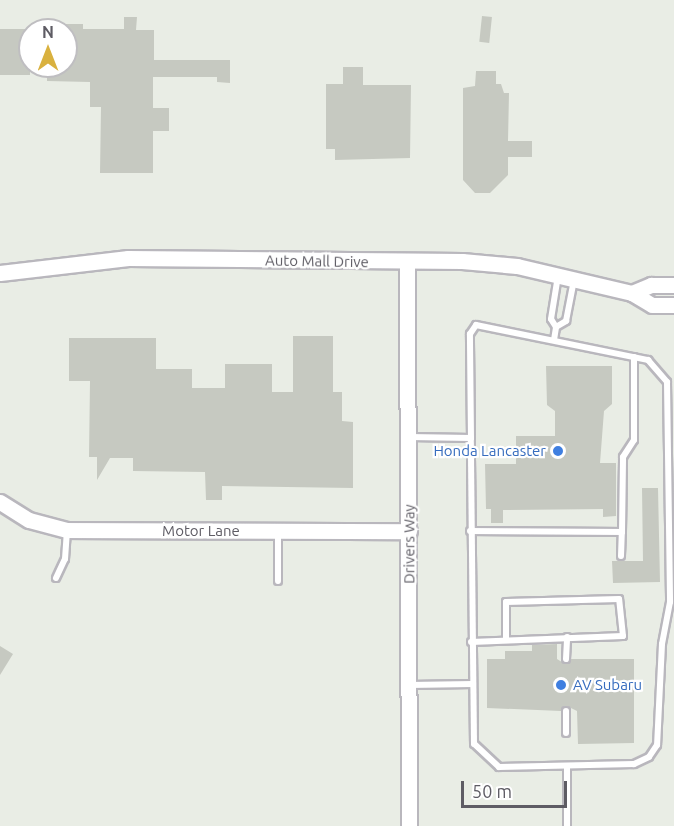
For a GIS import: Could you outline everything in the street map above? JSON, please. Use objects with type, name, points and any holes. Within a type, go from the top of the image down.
[{"type":"street","name":"Auto Mall Drive","points":[[0,273],[128,258],[494,263],[632,293],[652,305],[674,305]]},
{"type":"street","name":"Drivers Way","points":[[407,262],[409,826]]},
{"type":"street","name":"Auto Mall Drive","points":[[632,293],[651,285],[674,285]]},
{"type":"street","name":"Motor Lane","points":[[0,502],[29,520],[67,530],[409,531]]},
{"type":"lane","points":[[554,340],[556,327],[551,319],[558,276]]},
{"type":"lane","points":[[556,327],[566,321],[574,279]]},
{"type":"lane","points":[[477,325],[554,340],[648,360],[667,382],[672,602],[663,644],[657,745],[649,757],[634,764],[499,767],[474,744],[471,642],[470,334],[477,325]]},
{"type":"lane","points":[[621,556],[623,457],[634,441],[634,357]]},
{"type":"lane","points":[[408,437],[471,438]]},
{"type":"lane","points":[[56,578],[65,559],[67,530]]},
{"type":"lane","points":[[278,531],[278,581]]},
{"type":"lane","points":[[470,531],[622,532]]},
{"type":"lane","points":[[471,642],[623,636],[619,599],[506,602],[506,639]]},
{"type":"lane","points":[[566,659],[567,637]]},
{"type":"lane","points":[[409,685],[473,684]]},
{"type":"lane","points":[[566,711],[566,733]]},
{"type":"lane","points":[[567,767],[567,826]]},
{"type":"building","points":[[482,16],[492,17],[489,43],[479,42]]},
{"type":"building","points":[[124,17],[137,17],[136,30],[154,30],[154,60],[230,60],[230,83],[217,82],[217,77],[153,77],[153,108],[169,108],[169,131],[153,131],[153,173],[100,173],[101,107],[90,107],[90,82],[47,81],[47,78],[78,78],[78,24],[83,24],[83,29],[124,29]]},
{"type":"building","points":[[0,29],[18,29],[18,75],[0,75]]},
{"type":"building","points":[[343,67],[363,67],[363,85],[411,85],[410,158],[335,160],[335,149],[326,149],[326,84],[343,84]]},
{"type":"building","points":[[476,71],[496,71],[496,84],[501,84],[504,93],[509,93],[508,141],[532,141],[532,157],[508,157],[508,175],[490,193],[475,193],[463,180],[463,88],[475,86]]},
{"type":"building","points":[[293,336],[333,336],[333,392],[342,392],[342,421],[353,422],[353,488],[222,486],[222,500],[206,500],[205,472],[133,471],[133,458],[110,458],[97,480],[97,457],[89,457],[90,381],[69,381],[69,338],[156,338],[156,369],[192,369],[192,388],[225,388],[225,364],[272,364],[272,392],[293,392]]},
{"type":"building","name":"Honda Lancaster","points":[[546,366],[612,366],[612,404],[604,411],[600,463],[616,463],[616,516],[603,517],[603,509],[503,510],[503,523],[491,523],[491,509],[486,509],[485,464],[516,464],[516,436],[555,436],[555,411],[547,405]]},
{"type":"building","points":[[642,488],[658,488],[660,582],[613,583],[612,561],[643,561]]},
{"type":"building","name":"AV Subaru","points":[[557,644],[557,659],[565,664],[571,659],[634,659],[634,743],[578,744],[577,711],[567,706],[561,711],[487,708],[487,659],[505,659],[505,651],[532,651],[532,645]]},
{"type":"building","points":[[0,646],[13,654],[0,675]]},
{"type":"place","name":"Honda Lancaster","points":[[558,451]]},
{"type":"place","name":"AV Subaru","points":[[561,685]]}]
